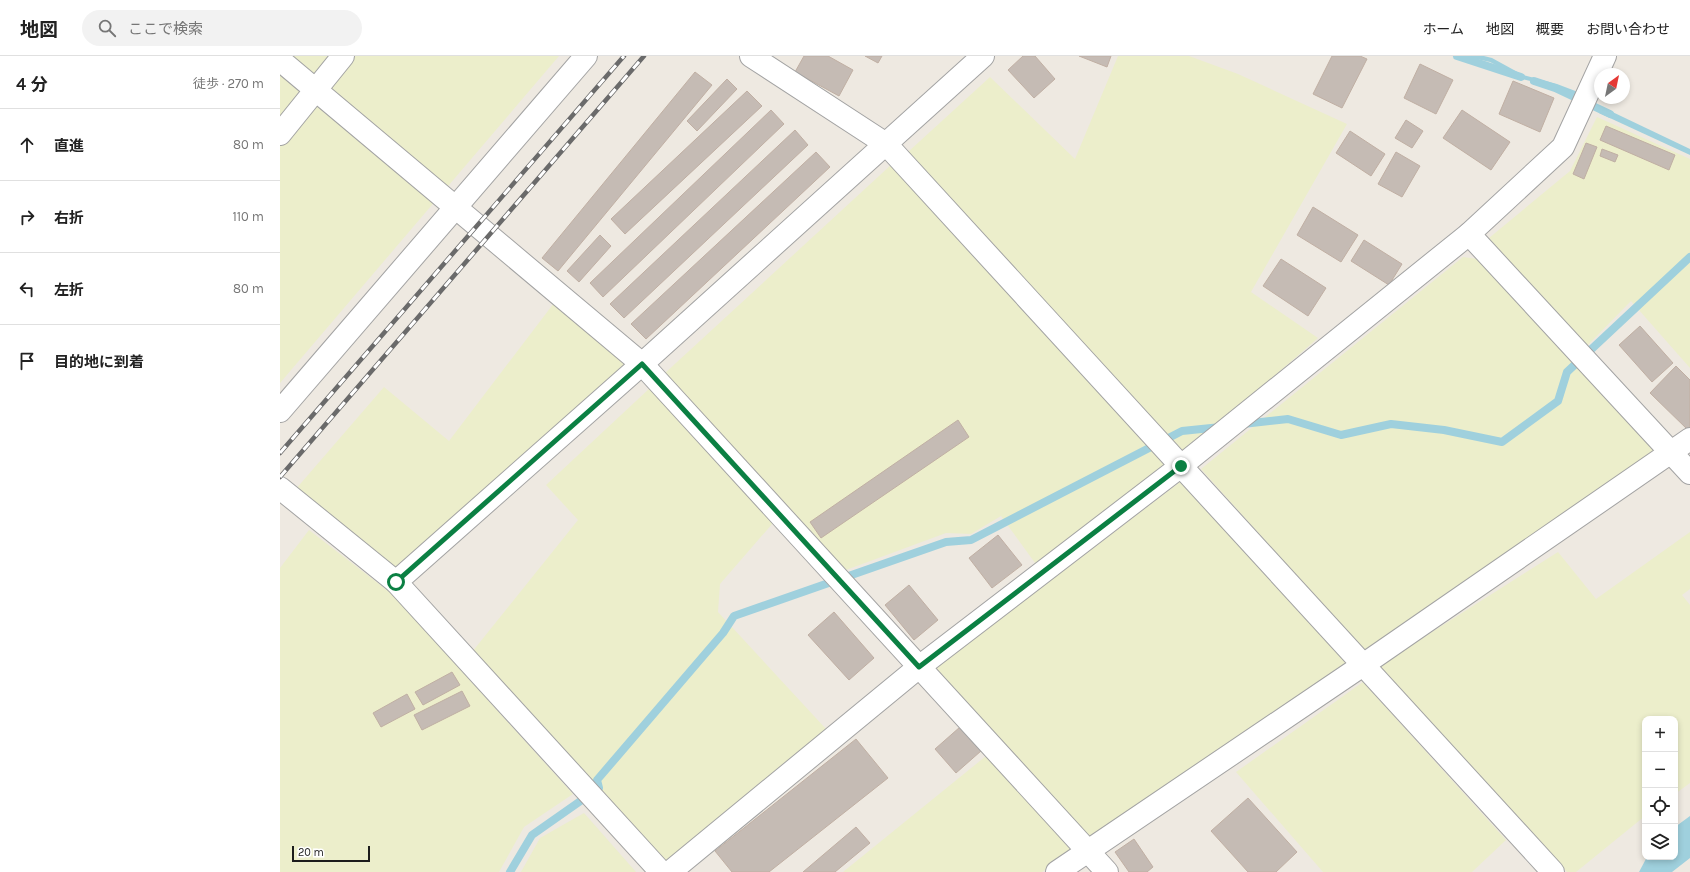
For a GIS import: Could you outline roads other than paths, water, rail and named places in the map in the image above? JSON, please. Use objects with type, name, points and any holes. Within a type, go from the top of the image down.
[{"type":"street","points":[[280,134],[343,56]]},
{"type":"street","points":[[280,411],[586,56]]},
{"type":"street","points":[[751,56],[886,144],[1553,872]]},
{"type":"street","points":[[396,582],[642,364],[983,56]]},
{"type":"street","points":[[670,872],[919,667],[1181,466],[1469,234],[1563,147],[1605,56]]},
{"type":"street","points":[[280,60],[642,364],[1107,872]]},
{"type":"street","points":[[1469,234],[1690,473]]},
{"type":"street","points":[[1057,872],[1363,665],[1690,439]]},
{"type":"street","points":[[280,488],[396,582],[661,872]]},
{"type":"water","points":[[1463,56],[1484,56],[1492,58],[1523,75],[1557,84],[1578,92],[1576,96],[1556,87],[1522,79],[1490,62]]},
{"type":"water","points":[[1602,107],[1690,149],[1690,155],[1599,113]]},
{"type":"water","points":[[1690,816],[1690,858],[1672,872],[1639,872],[1645,860],[1678,860],[1678,825]]},
{"type":"waterway","points":[[1457,56],[1521,77]]},
{"type":"waterway","points":[[1534,81],[1555,88],[1610,114]]},
{"type":"waterway","points":[[1243,424],[1288,419],[1341,435],[1391,424],[1444,430],[1502,442],[1558,401],[1567,372],[1690,257]]},
{"type":"waterway","points":[[510,872],[532,835],[599,788],[597,780],[723,633],[734,616],[946,542],[971,540],[1182,431],[1221,427]]},
{"type":"railway","points":[[280,453],[624,56]]},
{"type":"railway","points":[[280,477],[644,56]]}]
